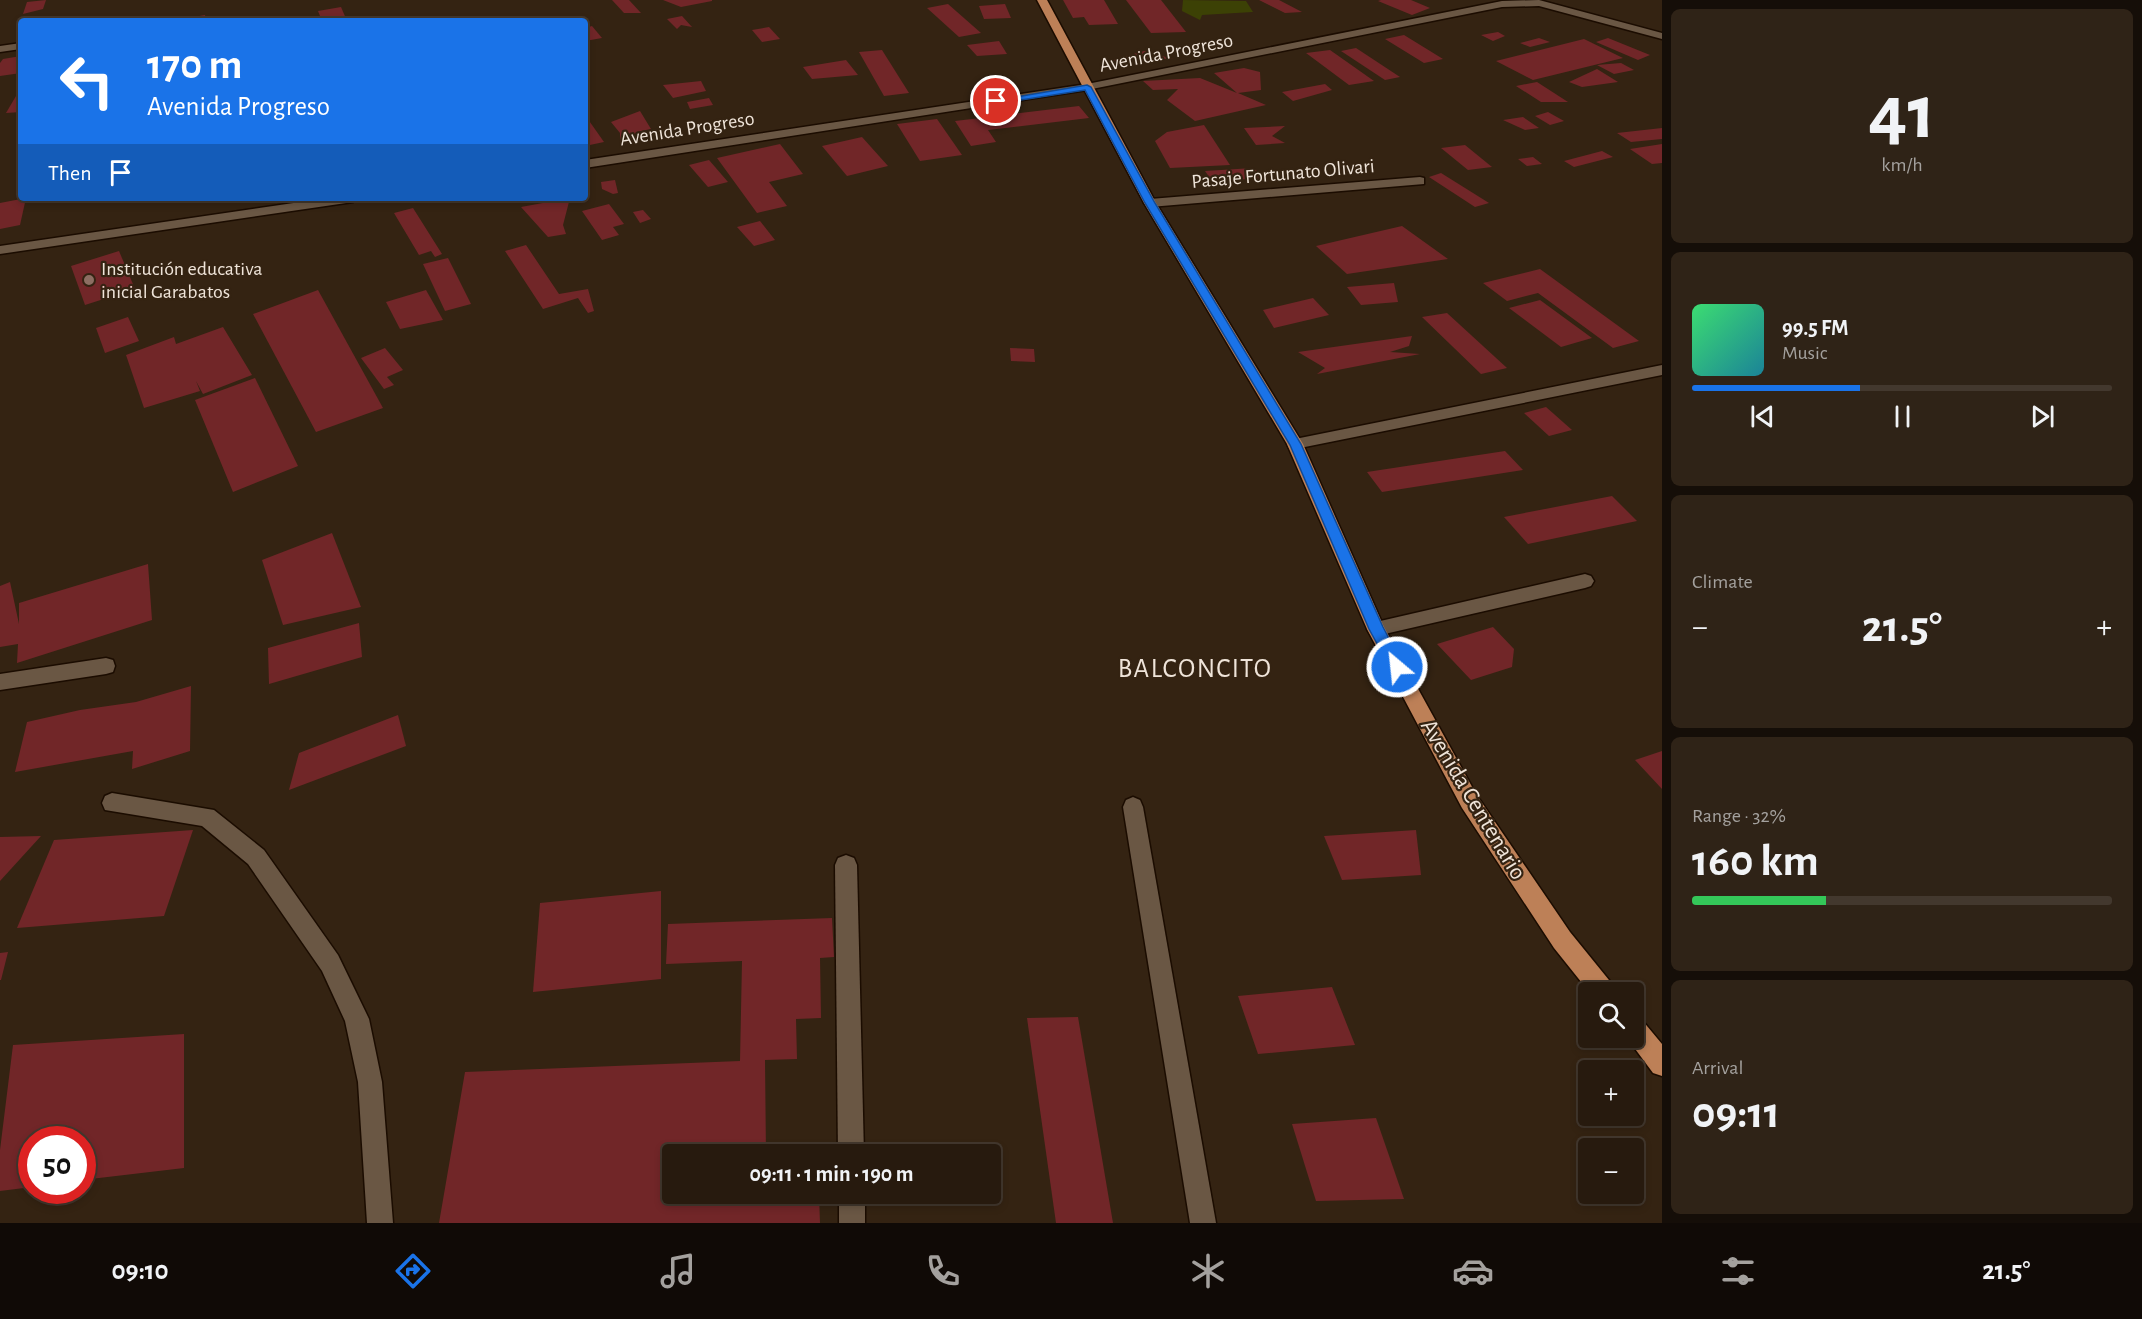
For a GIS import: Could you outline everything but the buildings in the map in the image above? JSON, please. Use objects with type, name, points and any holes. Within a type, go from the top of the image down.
[{"type":"main road","name":"Avenida Centenario","points":[[1042,0],[1150,203],[1295,444],[1376,629],[1469,801],[1562,940],[1596,982]]},
{"type":"main road","points":[[1644,1042],[1662,1064]]},
{"type":"street","name":"Avenida Progreso","points":[[588,164],[1087,87],[1502,4],[1536,2],[1662,36]]},
{"type":"street","points":[[0,49],[18,46]]},
{"type":"street","name":"Pasaje Fortunato Olivari","points":[[1150,203],[1420,181]]},
{"type":"street","points":[[0,250],[333,201]]},
{"type":"street","points":[[1295,444],[1662,370]]},
{"type":"street","points":[[1376,629],[1585,581]]},
{"type":"street","points":[[0,682],[106,666]]},
{"type":"street","points":[[112,802],[207,817],[256,857],[330,963],[357,1019],[370,1082],[380,1223]]},
{"type":"street","points":[[1133,807],[1203,1223]]},
{"type":"street","points":[[846,865],[851,1144]]},
{"type":"street","points":[[852,1204],[852,1223]]},
{"type":"green space","points":[[1183,0],[1246,1],[1253,12],[1202,15],[1200,20],[1182,11]]},
{"type":"place","name":"Institución educativa inicial Garabatos","points":[[89,280]]},
{"type":"district","name":"BALCONCITO","points":[[1195,668]]},
{"type":"route","points":[[996,101],[1087,87],[1150,203],[1295,444],[1376,629],[1397,667]]}]
